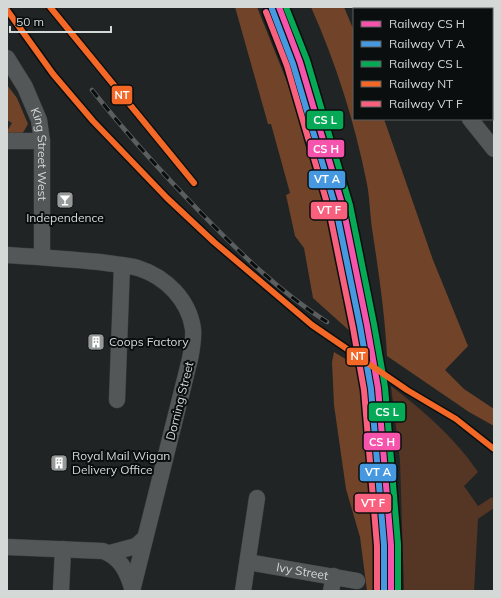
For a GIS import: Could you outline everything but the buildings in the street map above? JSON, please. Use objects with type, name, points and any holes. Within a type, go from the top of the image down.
[{"type":"street","name":"King Street West","points":[[7,58],[25,86],[39,120],[42,141],[42,257]]},
{"type":"street","points":[[471,120],[494,149]]},
{"type":"street","points":[[7,141],[42,141]]},
{"type":"street","name":"Dorning Street","points":[[7,255],[72,259],[122,265],[146,271],[167,283],[184,302],[191,317],[193,330],[190,359],[132,589]]},
{"type":"street","points":[[117,400],[122,265]]},
{"type":"street","points":[[243,591],[257,498]]},
{"type":"street","points":[[7,548],[63,549],[103,551],[110,553],[136,546],[145,538]]},
{"type":"street","points":[[61,591],[63,549]]},
{"type":"street","points":[[110,553],[124,568],[132,589]]},
{"type":"street","name":"Ivy Street","points":[[248,562],[332,583],[357,581]]},
{"type":"shaded area","points":[[235,7],[257,7],[304,124],[341,250],[363,343],[313,298],[304,248],[295,236],[286,195],[290,193],[271,124],[268,124]]},
{"type":"shaded area","points":[[311,7],[344,7],[353,29],[353,120],[384,120],[433,260],[468,346],[445,370],[464,389],[494,409],[494,426],[469,412],[387,356],[382,295],[368,190],[351,116],[337,72]]},
{"type":"shaded area","points":[[7,85],[17,98],[28,124],[21,136],[7,136],[7,131],[12,123],[7,120]]},
{"type":"shaded area","points":[[334,352],[368,373],[378,482],[382,591],[367,591],[360,537],[346,489],[334,405],[332,362]]},
{"type":"shaded area","points":[[391,386],[415,405],[449,436],[478,472],[464,486],[478,506],[492,497],[494,501],[494,508],[478,519],[474,591],[404,591],[400,461]]},
{"type":"railway","points":[[92,90],[118,122],[188,200],[232,244],[277,286],[327,322]]},
{"type":"transit line","points":[[279,7],[300,62],[343,207],[367,325],[378,388],[391,545],[391,591]]},
{"type":"transit line","points":[[286,7],[307,60],[350,205],[374,324],[385,387],[398,544],[398,591]]},
{"type":"transit line","points":[[272,9],[293,64],[336,209],[360,326],[371,389],[384,545],[384,591]]},
{"type":"transit line","points":[[266,12],[287,66],[329,210],[353,328],[364,390],[377,546],[377,591]]},
{"type":"rail line","name":"NT","points":[[50,7],[194,183]]},
{"type":"rail line","name":"NT","points":[[7,10],[53,74],[93,121],[167,198],[214,242],[312,325],[407,390],[456,419],[494,449]]},
{"type":"place","name":"Independence","points":[[65,200]]},
{"type":"place","name":"Coops Factory","points":[[96,342]]},
{"type":"place","name":"Royal Mail Wigan Delivery Office","points":[[59,463]]}]
